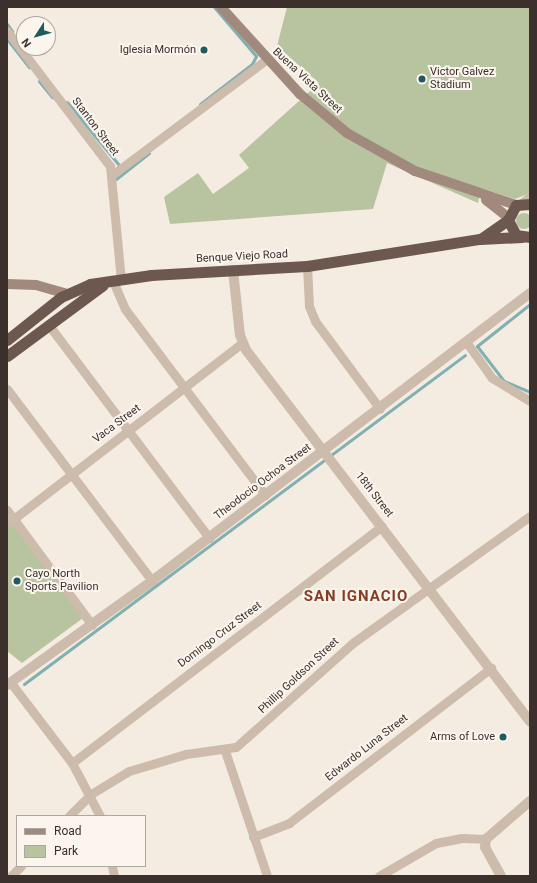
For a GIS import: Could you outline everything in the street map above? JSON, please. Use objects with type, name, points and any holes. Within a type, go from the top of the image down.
[{"type":"highway","name":"Benque Viejo Road","points":[[480,239],[508,219],[525,202]]},
{"type":"highway","points":[[508,219],[512,231],[527,237]]},
{"type":"highway","name":"Benque Viejo Road","points":[[7,340],[67,294],[82,286],[114,281],[233,270],[307,266],[480,239],[527,237]]},
{"type":"highway","points":[[7,356],[48,324],[114,281]]},
{"type":"main road","name":"Buena Vista Street","points":[[221,7],[266,60],[320,112],[347,133],[410,168],[478,195],[525,202]]},
{"type":"main road","name":"Buena Vista Street","points":[[478,195],[508,219]]},
{"type":"main road","points":[[7,284],[36,285],[67,294]]},
{"type":"street","name":"Stanton Street","points":[[7,31],[106,160],[112,176],[114,281],[125,309],[265,495]]},
{"type":"street","points":[[112,176],[266,60]]},
{"type":"street","points":[[307,266],[313,317],[380,409]]},
{"type":"street","points":[[233,270],[242,343]]},
{"type":"street","name":"Theodocio Ochoa Street","points":[[9,684],[92,625],[209,538],[467,343],[530,293]]},
{"type":"street","points":[[48,324],[209,538]]},
{"type":"street","name":"Vaca Street","points":[[10,521],[242,343]]},
{"type":"street","name":"18th Street","points":[[242,343],[431,589],[530,722]]},
{"type":"street","points":[[467,343],[492,378],[530,401]]},
{"type":"street","points":[[7,389],[70,475],[152,580]]},
{"type":"street","points":[[7,510],[10,521],[92,625]]},
{"type":"street","points":[[527,518],[530,529]]},
{"type":"street","name":"Phillip Goldson Street","points":[[70,815],[91,794],[113,779],[162,760],[225,751],[247,739],[354,642],[431,589],[527,518]]},
{"type":"street","name":"Domingo Cruz Street","points":[[72,763],[382,526]]},
{"type":"street","name":"Edwardo Luna Street","points":[[253,837],[288,823],[491,668]]},
{"type":"street","points":[[9,684],[72,763],[91,794],[100,815]]},
{"type":"street","points":[[225,751],[267,876]]},
{"type":"street","points":[[501,876],[484,848],[486,839],[530,801]]},
{"type":"street","points":[[379,876],[436,843],[461,838],[486,839]]},
{"type":"street","points":[[11,876],[20,867]]},
{"type":"green space","name":"Victor Galvez Stadium","points":[[287,7],[530,7],[530,193],[515,199],[481,188],[478,203],[387,163],[373,209],[170,224],[164,197],[198,173],[213,194],[249,168],[239,155],[319,83],[277,46]]},
{"type":"green space","points":[[524,213],[530,215],[532,221],[530,227],[524,229],[518,227],[516,221],[518,215]]},
{"type":"green space","points":[[13,523],[83,618],[22,663],[7,651],[7,528]]},
{"type":"waterway","points":[[200,104],[252,64],[256,56],[214,7]]},
{"type":"waterway","points":[[7,24],[12,31]]},
{"type":"waterway","points":[[7,39],[29,67]]},
{"type":"waterway","points":[[39,81],[52,97]]},
{"type":"waterway","points":[[67,102],[119,165]]},
{"type":"waterway","points":[[116,179],[149,153]]},
{"type":"waterway","points":[[477,346],[530,304]]},
{"type":"waterway","points":[[477,346],[504,381],[530,392]]},
{"type":"waterway","points":[[24,684],[465,355]]},
{"type":"place","name":"Iglesia Mormón","points":[[204,50]]},
{"type":"place","name":"Victor Galvez Stadium","points":[[422,79]]},
{"type":"place","name":"Cayo North Sports Pavilion","points":[[17,581]]},
{"type":"place","name":"Arms of Love","points":[[503,737]]},
{"type":"district","name":"SAN IGNACIO","points":[[356,597]]}]
